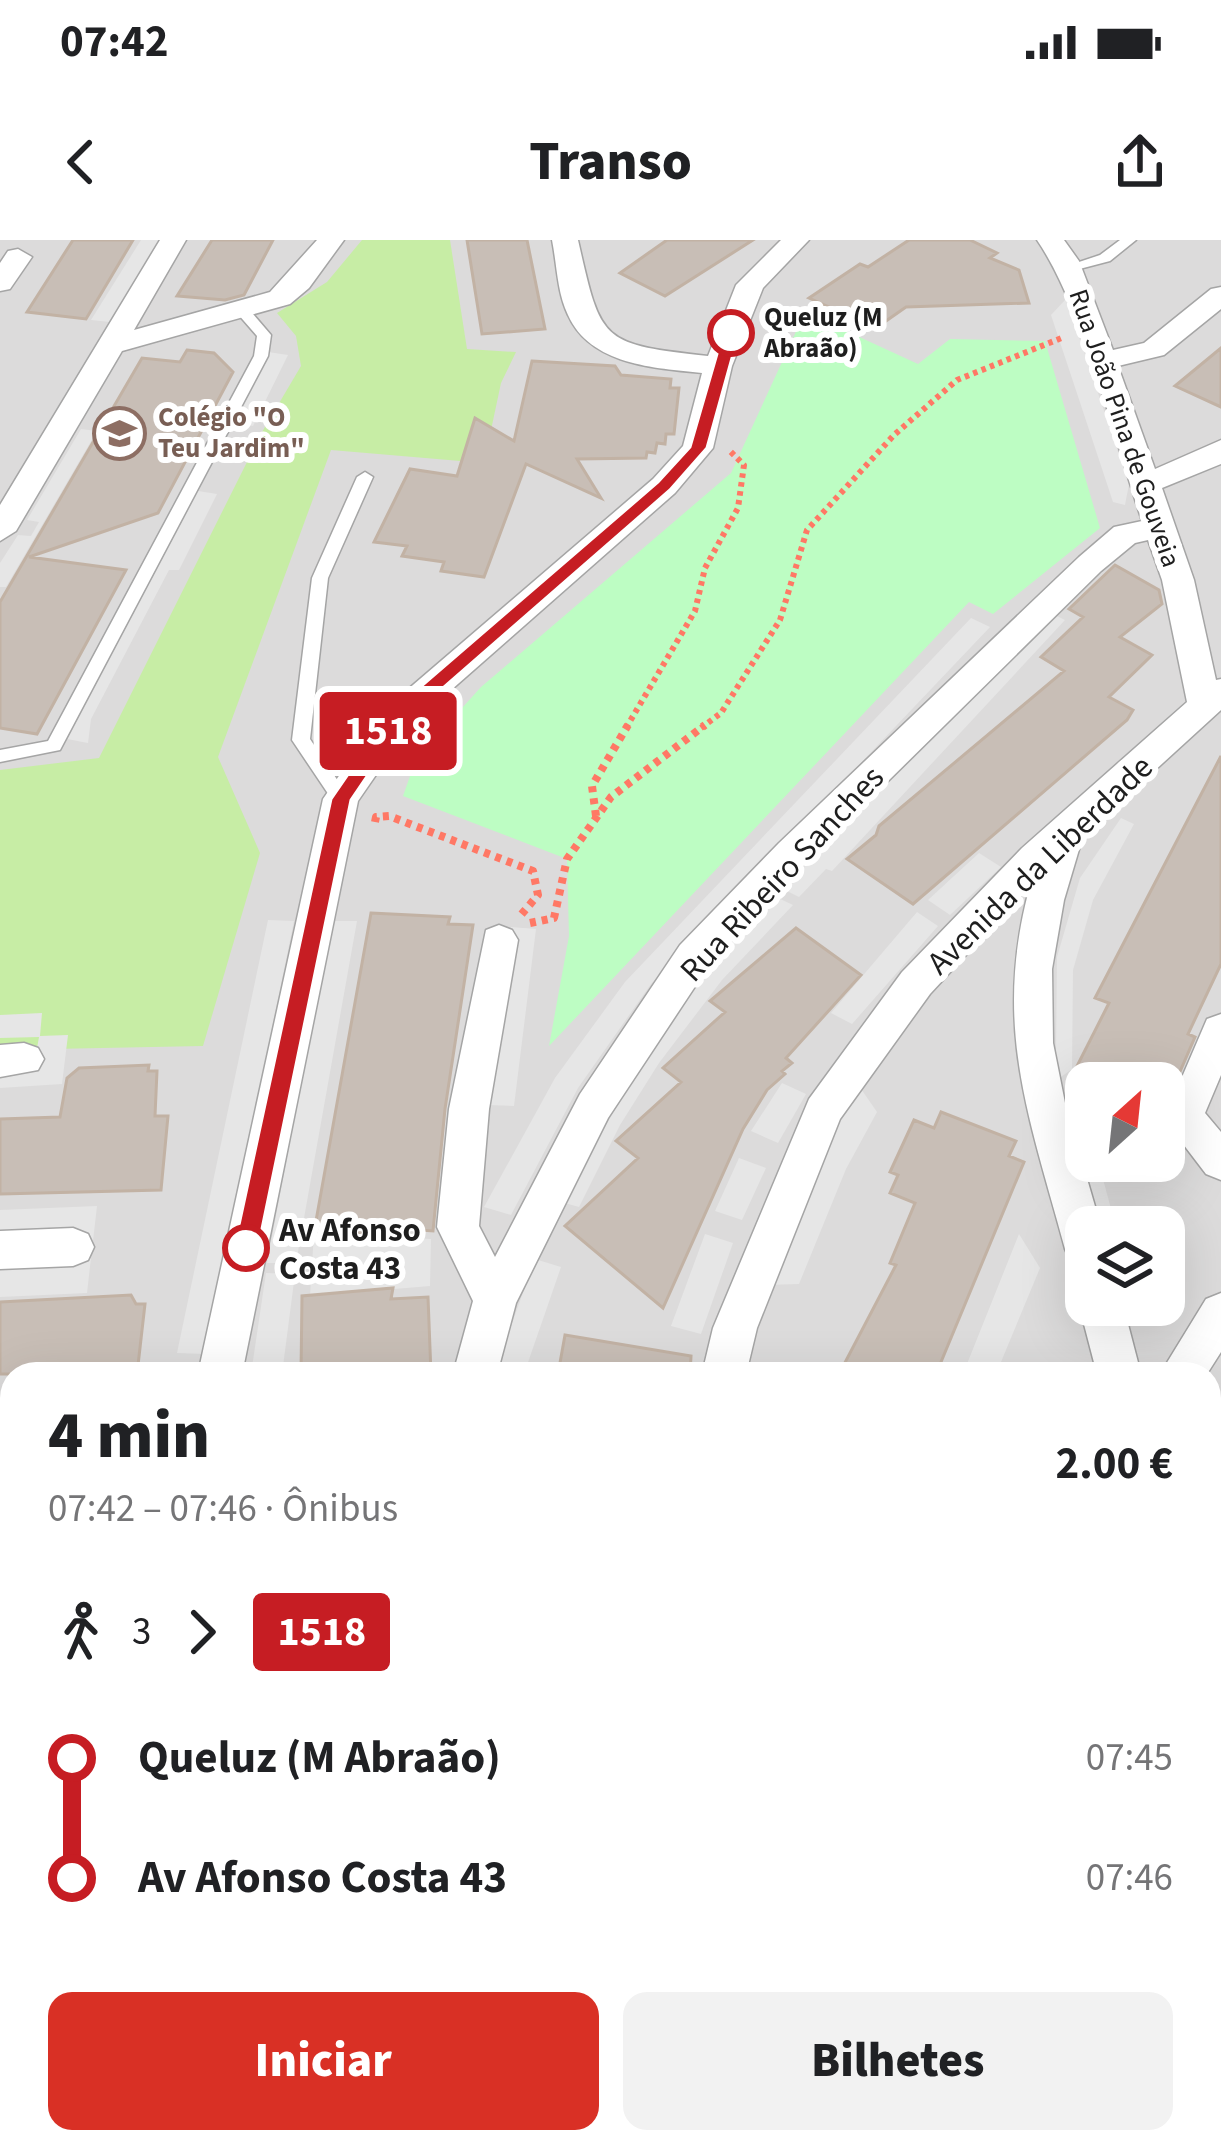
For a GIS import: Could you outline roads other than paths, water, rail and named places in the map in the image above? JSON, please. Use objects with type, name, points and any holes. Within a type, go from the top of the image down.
[{"type":"street","points":[[0,531],[173,240]]},
{"type":"street","points":[[114,344],[280,298],[299,282],[331,240]]},
{"type":"street","points":[[565,240],[584,320],[607,345],[649,357],[718,366]]},
{"type":"street","points":[[223,1362],[341,799],[397,718],[664,486],[698,448],[718,366],[750,285],[796,240]]},
{"type":"street","name":"Rua João Pina de Gouveia","points":[[1050,240],[1068,268],[1091,327],[1213,699]]},
{"type":"street","points":[[0,283],[19,257]]},
{"type":"street","points":[[1103,361],[1154,350],[1221,296]]},
{"type":"street","points":[[1145,483],[1207,460],[1221,448]]},
{"type":"street","name":"Rua Ribeiro Sanches","points":[[478,1362],[495,1301],[594,1106],[694,956],[792,853],[1090,564],[1125,534],[1160,528]]},
{"type":"street","points":[[1187,621],[1221,634]]},
{"type":"street","name":"Avenida da Liberdade","points":[[727,1362],[736,1328],[823,1111],[916,983],[1035,858],[1213,699]]},
{"type":"street","points":[[1066,832],[1039,927],[1031,1018],[1046,1102],[1074,1206]]},
{"type":"street","points":[[495,1301],[458,1227],[469,1109],[499,940]]},
{"type":"street","points":[[1221,1030],[1184,1116],[1221,1162]]},
{"type":"street","points":[[0,1250],[73,1246]]},
{"type":"street","points":[[1190,1362],[1221,1313]]},
{"type":"street","points":[[1106,1326],[1116,1362]]},
{"type":"lane","points":[[1068,268],[1105,259],[1129,240]]},
{"type":"lane","points":[[0,756],[54,746],[261,356],[264,335],[242,310]]},
{"type":"lane","points":[[341,799],[301,740],[320,578],[365,477]]},
{"type":"place","name":"Queluz (M Abraão)","points":[[731,333]]},
{"type":"place","name":"Colégio \"O Teu Jardim\"","points":[[119,433]]},
{"type":"place","name":"Av Afonso Costa 43","points":[[246,1248]]}]
